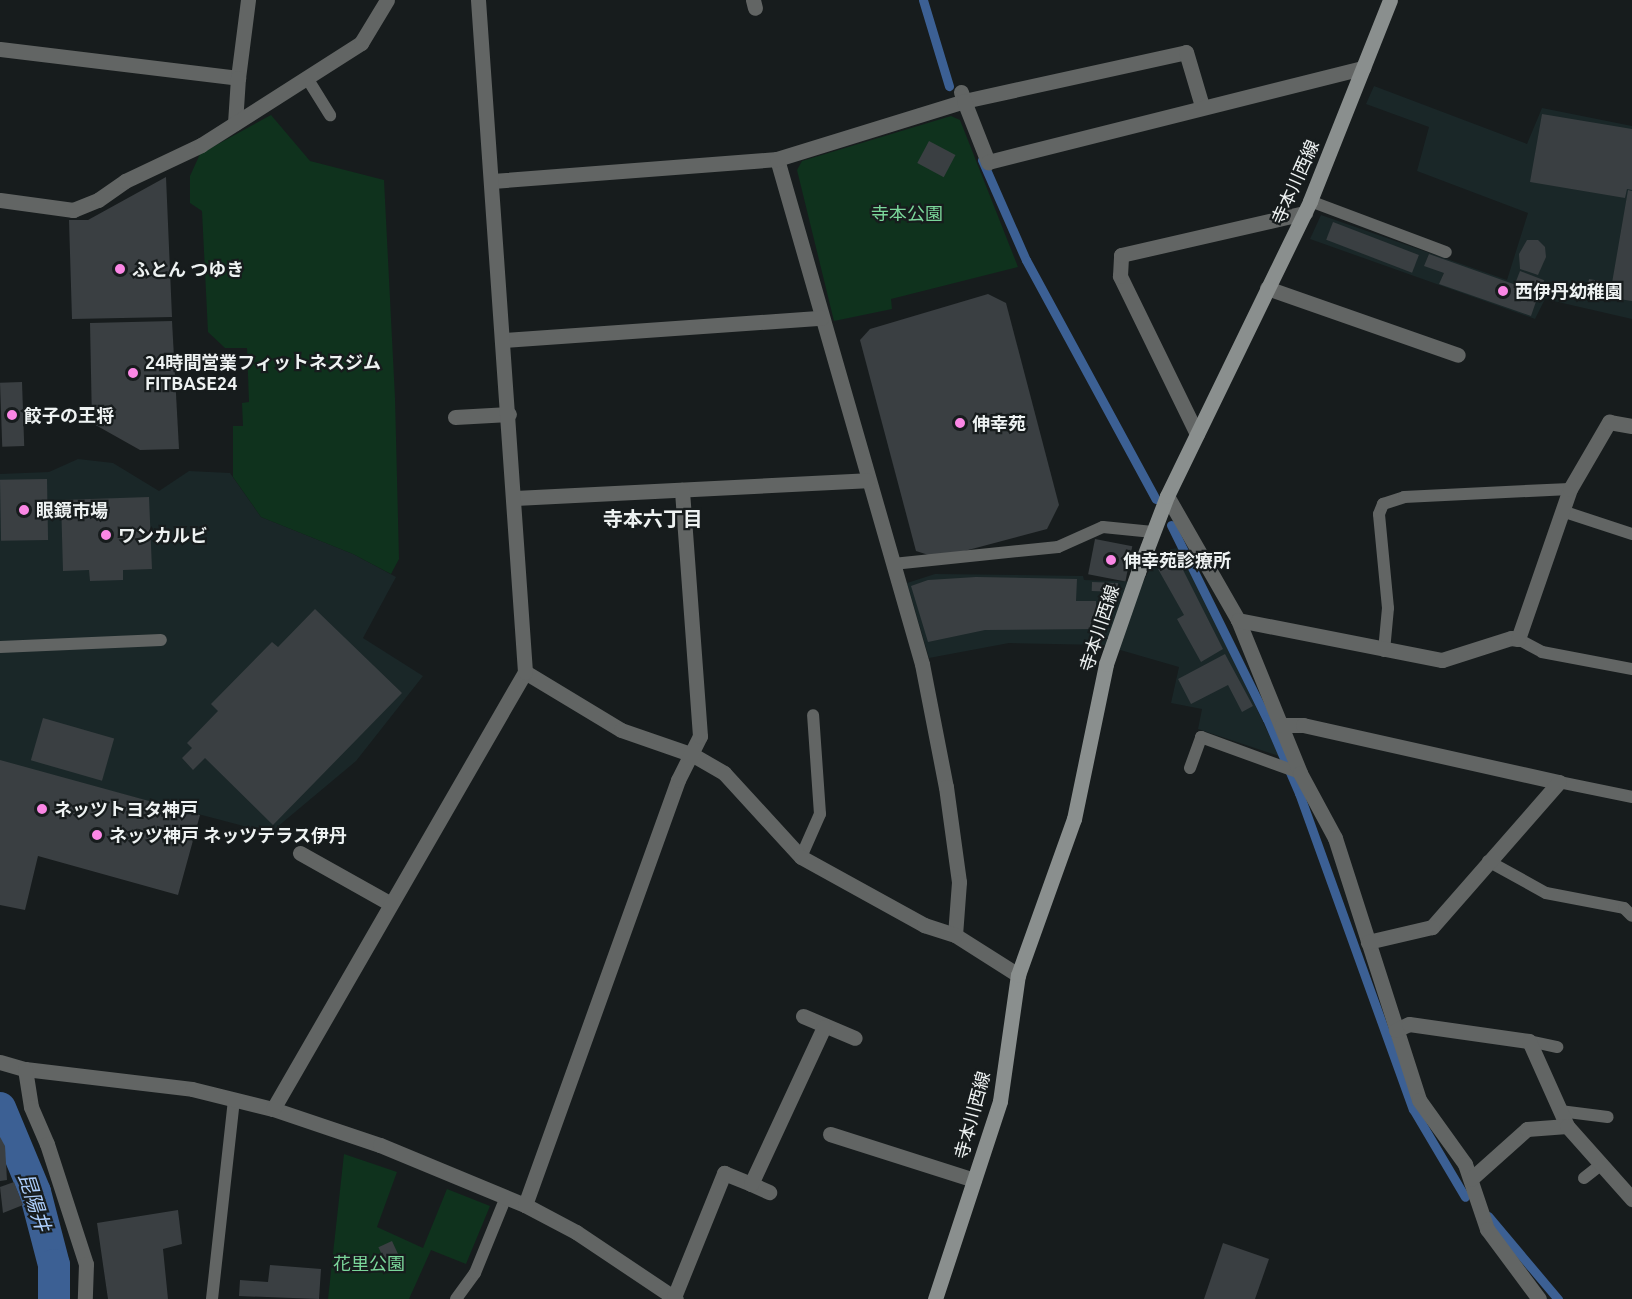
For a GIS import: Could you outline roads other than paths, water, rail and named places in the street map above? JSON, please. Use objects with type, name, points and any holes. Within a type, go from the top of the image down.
[{"type":"main road","name":"寺本川西線","points":[[935,1299],[1000,1101],[1018,975],[1074,819],[1106,664],[1152,532],[1167,496],[1307,207],[1390,0]]},
{"type":"street","points":[[235,123],[248,0]]},
{"type":"street","points":[[0,200],[73,210],[201,146],[362,43],[387,0]]},
{"type":"street","points":[[273,1109],[525,672],[515,498],[478,0]]},
{"type":"street","points":[[0,49],[238,78]]},
{"type":"street","points":[[492,181],[777,159],[963,97],[1186,52],[1202,106]]},
{"type":"street","points":[[963,97],[988,162],[1202,106],[1363,68]]},
{"type":"street","points":[[777,159],[867,480],[922,664],[946,787],[959,882],[955,935]]},
{"type":"street","points":[[1197,434],[1120,276],[1121,255],[1307,207]]},
{"type":"street","points":[[1267,288],[1458,355]]},
{"type":"street","points":[[503,340],[821,318]]},
{"type":"street","points":[[455,417],[509,414]]},
{"type":"street","points":[[1238,620],[1384,651],[1442,660],[1511,638],[1518,639],[1570,489],[1609,422],[1632,426]]},
{"type":"street","points":[[515,498],[867,480]]},
{"type":"street","points":[[525,1205],[678,780],[693,755],[700,736],[682,490]]},
{"type":"street","points":[[1167,496],[1238,620],[1300,773],[1335,838],[1419,1100],[1465,1164],[1487,1229],[1539,1299]]},
{"type":"street","points":[[525,672],[621,730],[693,755],[724,773],[801,858],[924,925],[955,935],[1018,975]]},
{"type":"street","points":[[1282,725],[1303,725],[1559,782],[1432,927],[1368,942]]},
{"type":"street","points":[[300,853],[391,904]]},
{"type":"street","points":[[803,1016],[824,1027],[855,1038]]},
{"type":"street","points":[[1396,1030],[1409,1024],[1529,1041],[1567,1126],[1632,1199]]},
{"type":"street","points":[[751,1184],[824,1027]]},
{"type":"street","points":[[0,1062],[25,1069],[192,1089],[273,1109],[380,1145],[525,1205],[576,1232],[675,1298],[724,1173],[769,1192]]},
{"type":"street","points":[[25,1069],[31,1107],[47,1144],[86,1264],[85,1299]]},
{"type":"street","points":[[1471,1179],[1527,1130],[1567,1126]]},
{"type":"street","points":[[830,1134],[974,1180]]},
{"type":"lane","points":[[307,78],[330,115]]},
{"type":"lane","points":[[1307,207],[1446,252]]},
{"type":"lane","points":[[1384,651],[1388,608],[1379,514],[1383,504],[1404,497],[1570,489]]},
{"type":"lane","points":[[1562,511],[1632,534]]},
{"type":"lane","points":[[893,564],[1058,547],[1103,526],[1152,532]]},
{"type":"lane","points":[[1518,639],[1542,652],[1632,669]]},
{"type":"lane","points":[[0,648],[161,640]]},
{"type":"lane","points":[[801,858],[820,814],[813,715]]},
{"type":"lane","points":[[1190,768],[1201,737],[1300,773]]},
{"type":"lane","points":[[1559,782],[1632,797]]},
{"type":"lane","points":[[1488,861],[1546,893],[1624,908],[1632,916]]},
{"type":"lane","points":[[1529,1041],[1557,1047]]},
{"type":"lane","points":[[212,1299],[234,1099]]},
{"type":"lane","points":[[1560,1111],[1608,1117]]},
{"type":"lane","points":[[1584,1178],[1602,1164]]},
{"type":"lane","points":[[456,1299],[475,1273],[506,1197]]},
{"type":"waterway","points":[[923,0],[949,86]]},
{"type":"waterway","points":[[982,160],[1026,260],[1156,499]]},
{"type":"waterway","points":[[1171,525],[1267,719],[1299,793],[1413,1109],[1465,1197]]},
{"type":"waterway","name":"昆陽井","points":[[0,1108],[35,1192],[54,1265],[54,1299]]},
{"type":"waterway","points":[[1488,1216],[1558,1299]]},
{"type":"place","name":"ふとん つゆき","points":[[120,269]]},
{"type":"place","name":"西伊丹幼稚園","points":[[1503,291]]},
{"type":"place","name":"24時間営業フィットネスジム FITBASE24","points":[[133,373]]},
{"type":"place","name":"餃子の王将","points":[[12,415]]},
{"type":"place","name":"伸幸苑","points":[[960,423]]},
{"type":"place","name":"眼鏡市場","points":[[24,510]]},
{"type":"place","name":"ワンカルビ","points":[[106,535]]},
{"type":"place","name":"伸幸苑診療所","points":[[1111,560]]},
{"type":"place","name":"ネッツトヨタ神戸","points":[[42,809]]},
{"type":"place","name":"ネッツ神戸 ネッツテラス伊丹","points":[[97,835]]},
{"type":"district","name":"寺本六丁目","points":[[653,518]]},
{"type":"park label","name":"寺本公園","points":[[907,213]]},
{"type":"park label","name":"花里公園","points":[[369,1263]]}]
